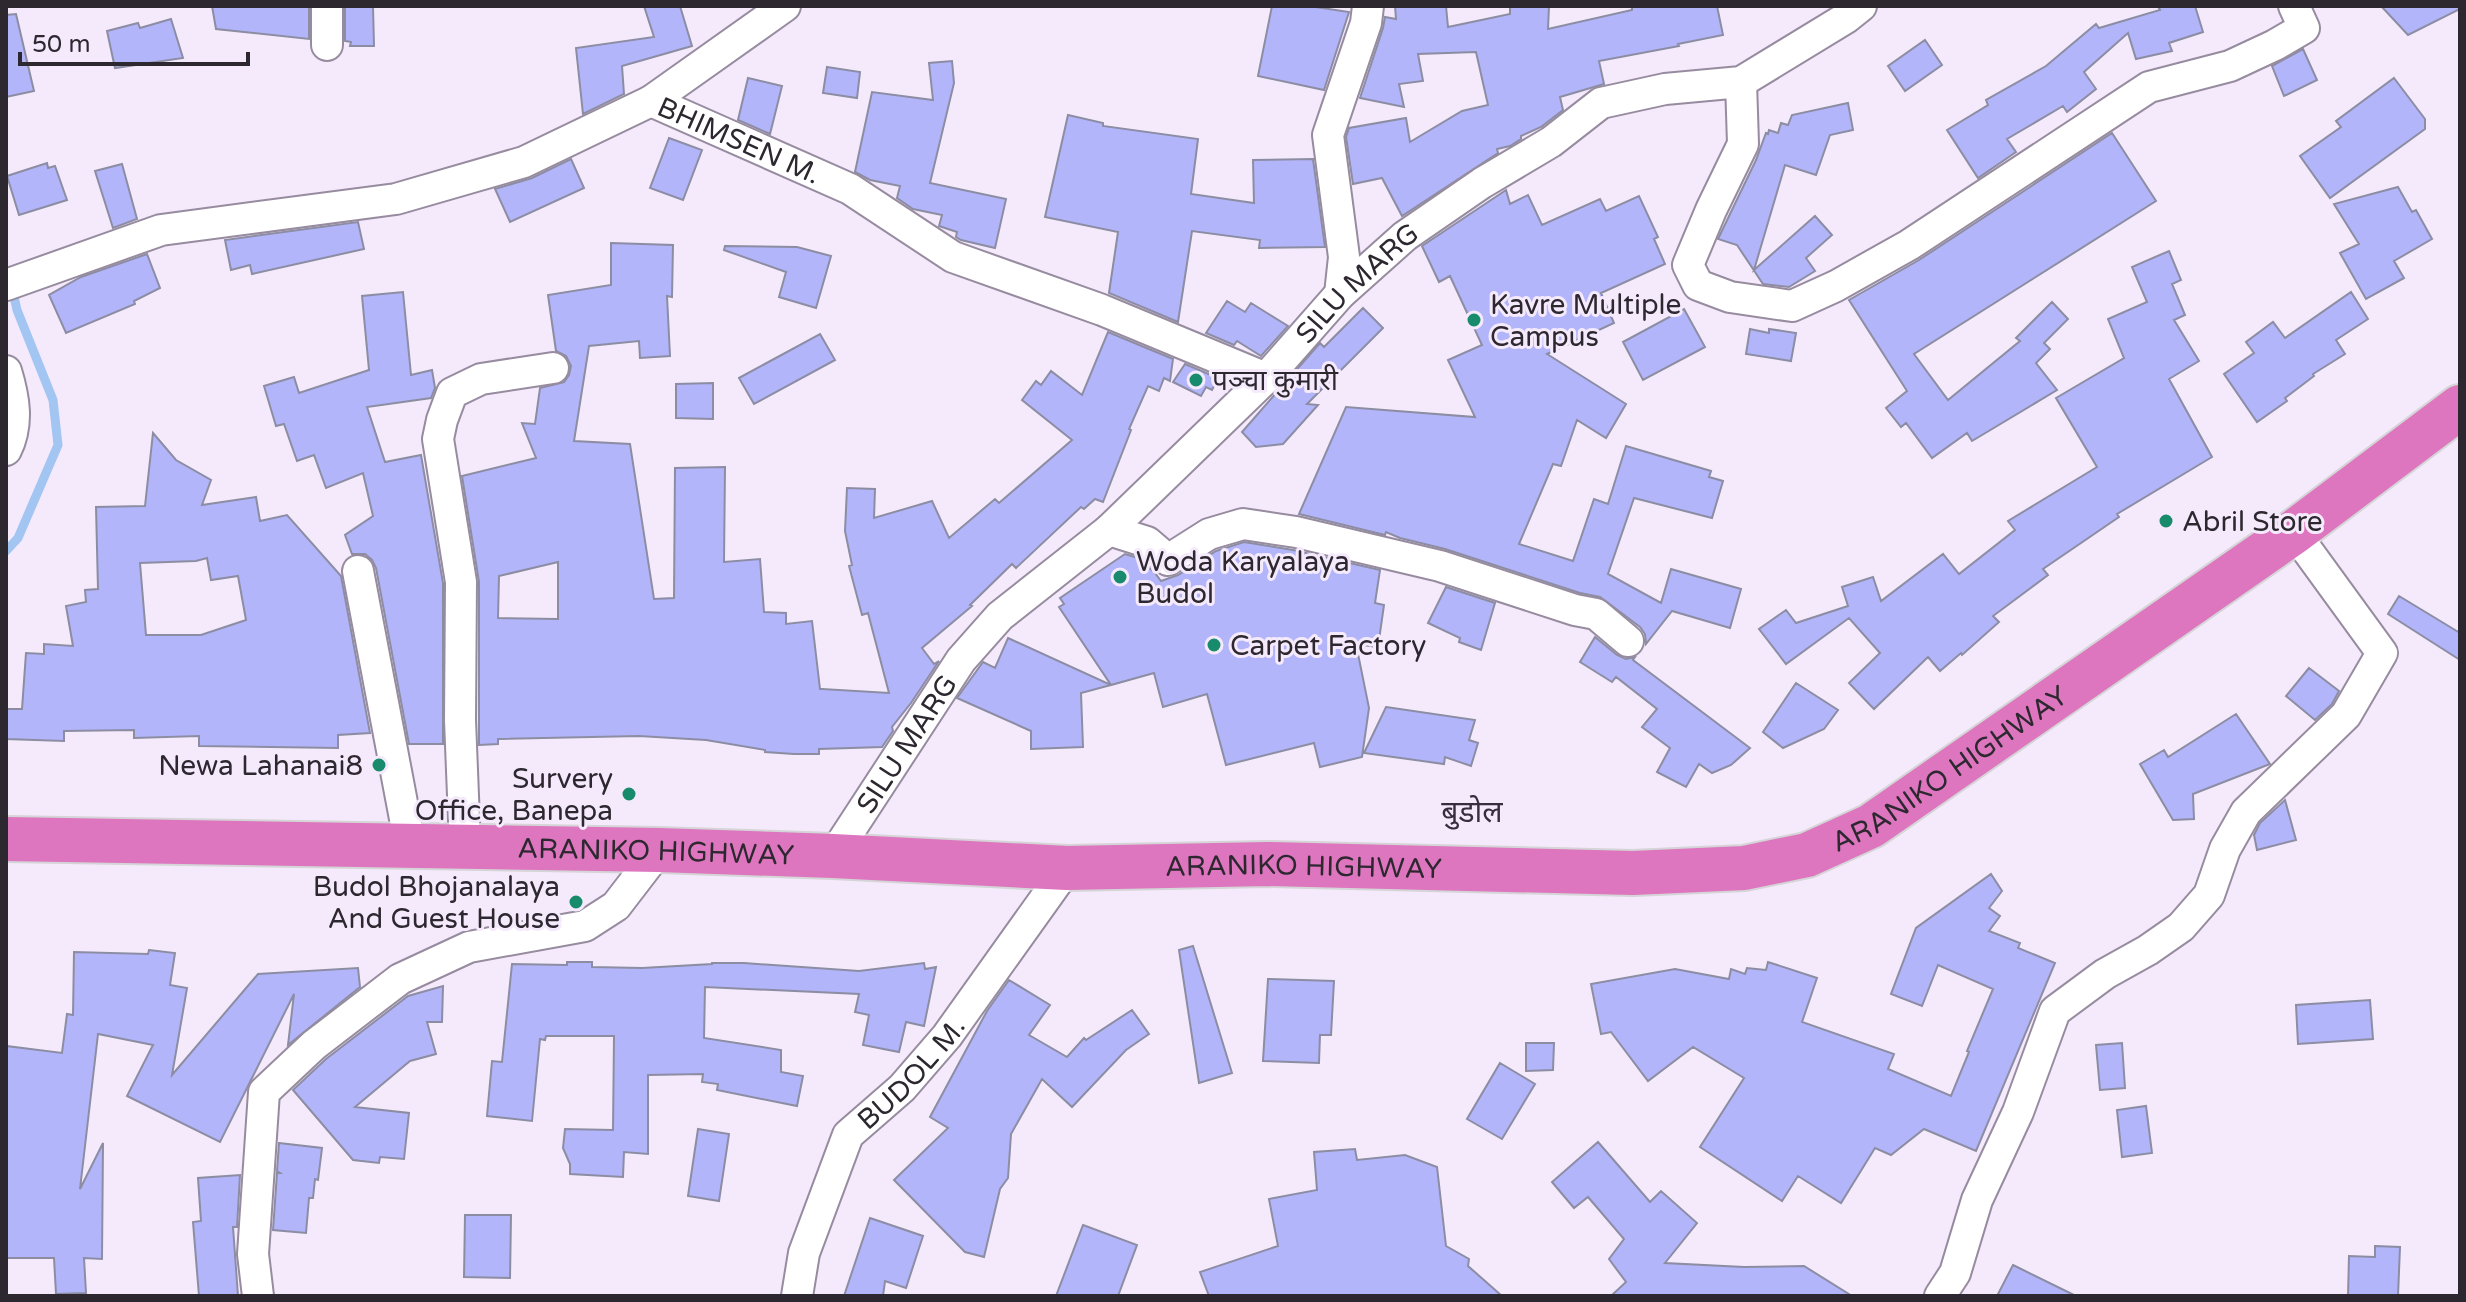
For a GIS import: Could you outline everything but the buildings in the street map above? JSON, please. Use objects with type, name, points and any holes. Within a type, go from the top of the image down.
[{"type":"highway","name":"ARANIKO HIGHWAY","points":[[6,839],[659,850],[1067,868],[1267,864],[1633,873],[1744,868],[1807,855],[1871,826],[2294,532],[2460,407]]},
{"type":"street","points":[[327,6],[327,45]]},
{"type":"street","points":[[651,101],[785,6]]},
{"type":"street","points":[[1340,294],[1344,257],[1328,135],[1366,23],[1368,6]]},
{"type":"street","name":"SILU MARG","points":[[833,856],[961,660],[1000,616],[1109,530],[1266,378],[1340,294],[1405,236],[1482,183],[1551,142],[1601,103],[1665,89],[1741,82],[1861,6]]},
{"type":"street","points":[[1741,82],[1743,144],[1688,265],[1698,285],[1730,297],[1792,306],[1836,286],[1909,245],[2149,87],[2230,66],[2304,28],[2294,6]]},
{"type":"street","name":"BHIMSEN M.","points":[[6,285],[161,230],[396,199],[524,162],[651,101],[850,189],[953,257],[1102,310],[1266,378]]},
{"type":"street","points":[[465,846],[460,720],[461,582],[438,439],[452,393],[481,379],[553,368]]},
{"type":"street","points":[[6,371],[13,395],[14,421],[6,450]]},
{"type":"street","points":[[1109,530],[1147,542],[1168,560],[1209,534],[1243,524],[1296,532],[1440,566],[1596,614],[1628,641]]},
{"type":"street","points":[[1940,1296],[1955,1273],[1977,1200],[2018,1112],[2055,1011],[2105,974],[2181,927],[2209,895],[2225,849],[2246,812],[2346,715],[2382,653],[2294,532]]},
{"type":"street","points":[[358,571],[410,845]]},
{"type":"street","points":[[258,1296],[253,1254],[264,1092],[314,1045],[400,979],[469,947],[585,926],[616,906],[659,850]]},
{"type":"street","name":"BUDOL M.","points":[[797,1296],[804,1253],[848,1135],[902,1088],[947,1036],[1067,868]]},
{"type":"waterway","points":[[6,551],[18,538],[58,445],[53,400],[17,310],[12,288]]},
{"type":"place","name":"Kavre Multiple Campus","points":[[1474,320]]},
{"type":"place","name":"पञ्चा कुमारी","points":[[1196,380]]},
{"type":"place","name":"Abril Store","points":[[2166,521]]},
{"type":"place","name":"Woda Karyalaya Budol","points":[[1120,577]]},
{"type":"place","name":"Carpet Factory","points":[[1214,645]]},
{"type":"place","name":"Newa Lahanai8","points":[[379,765]]},
{"type":"place","name":"Survery Office, Banepa","points":[[629,794]]},
{"type":"place","name":"Budol Bhojanalaya And Guest House","points":[[576,902]]},
{"type":"district","name":"बुडोल","points":[[1472,812]]}]
